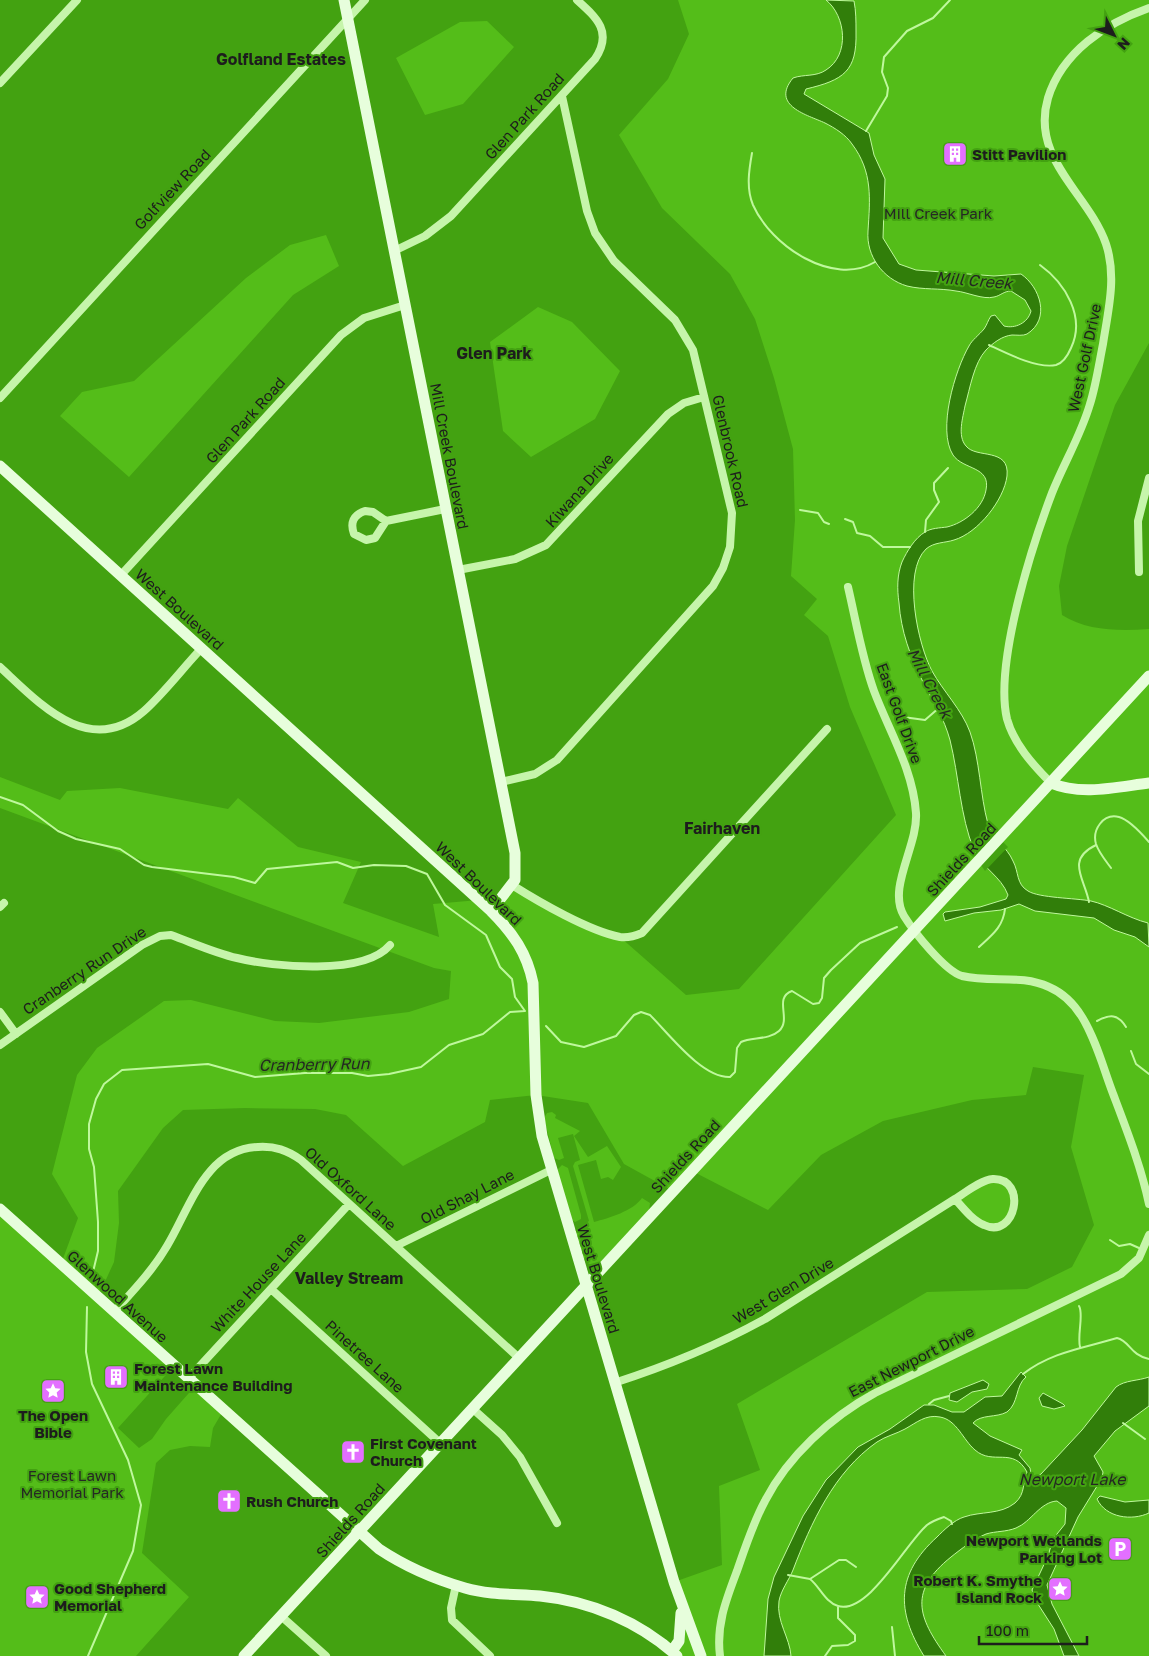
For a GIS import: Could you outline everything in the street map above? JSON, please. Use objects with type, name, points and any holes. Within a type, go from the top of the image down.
[{"type":"street","points":[[0,83],[77,0]]},
{"type":"street","name":"Mill Creek Boulevard","points":[[344,0],[515,853],[515,880],[512,885]]},
{"type":"street","name":"Golfview Road","points":[[0,398],[366,0]]},
{"type":"street","name":"Glen Park Road","points":[[394,251],[425,236],[451,216],[595,59],[602,41],[599,22],[578,0]]},
{"type":"street","name":"West Golf Drive","points":[[1052,783],[1016,741],[1008,720],[1004,699],[1004,674],[1015,619],[1042,522],[1091,402],[1110,299],[1112,277],[1111,262],[1101,231],[1056,164],[1046,130],[1046,114],[1054,84],[1070,59],[1081,47],[1108,26],[1149,8]]},
{"type":"street","name":"Glenbrook Road","points":[[501,782],[535,774],[556,760],[707,594],[718,578],[730,547],[732,513],[693,350],[681,328],[668,312],[614,261],[595,234],[587,211],[562,96]]},
{"type":"street","name":"Glen Park Road","points":[[121,576],[341,334],[364,318],[405,305]]},
{"type":"street","name":"Kiwana Drive","points":[[458,570],[515,559],[546,545],[561,532],[668,414],[684,403],[704,397]]},
{"type":"street","name":"West Boulevard","points":[[0,466],[491,911],[513,935],[530,967],[534,995],[537,1105],[551,1170],[681,1604],[702,1656]]},
{"type":"street","points":[[1139,572],[1138,521],[1149,478]]},
{"type":"street","points":[[386,522],[373,512],[365,511],[356,516],[352,529],[357,537],[371,540],[379,534],[386,522],[445,509]]},
{"type":"street","name":"East Golf Drive","points":[[848,587],[872,683],[903,756],[916,811],[912,845],[898,895],[899,907],[916,931]]},
{"type":"street","points":[[0,667],[48,711],[61,720],[82,727],[107,728],[130,720],[145,710],[201,649]]},
{"type":"street","name":"Shields Road","points":[[244,1656],[916,931],[1149,676]]},
{"type":"street","points":[[491,911],[512,885],[598,930],[620,937],[642,933],[827,729]]},
{"type":"street","points":[[1052,783],[1062,788],[1074,790],[1149,783]]},
{"type":"street","points":[[916,931],[945,965],[961,975],[1021,979],[1042,983],[1061,994],[1073,1005],[1092,1037],[1133,1151],[1149,1204]]},
{"type":"street","name":"Cranberry Run Drive","points":[[0,1046],[142,946],[160,936],[171,935],[238,958],[300,967],[331,966],[360,961],[381,953],[390,945]]},
{"type":"street","points":[[0,1012],[16,1034]]},
{"type":"street","name":"Old Oxford Lane","points":[[114,1312],[151,1269],[166,1248],[207,1174],[230,1154],[261,1146],[287,1151],[300,1160],[519,1358]]},
{"type":"street","name":"Old Shay Lane","points":[[396,1246],[551,1170]]},
{"type":"street","name":"West Glen Drive","points":[[614,1383],[690,1356],[740,1333],[955,1199],[986,1181],[999,1180],[1009,1186],[1013,1193],[1015,1206],[1011,1216],[1004,1223],[988,1227],[978,1222],[955,1199]]},
{"type":"street","name":"White House Lane","points":[[188,1379],[349,1204]]},
{"type":"street","name":"Glenwood Avenue","points":[[0,1209],[358,1532],[398,1562],[420,1573],[480,1591],[549,1597],[589,1606],[633,1624],[674,1654]]},
{"type":"street","name":"East Newport Drive","points":[[720,1656],[718,1636],[722,1612],[761,1509],[780,1477],[823,1430],[843,1412],[875,1393],[1121,1274],[1139,1258],[1149,1235]]},
{"type":"street","name":"Pinetree Lane","points":[[271,1289],[440,1443]]},
{"type":"street","points":[[474,1409],[502,1434],[520,1457],[556,1523]]},
{"type":"street","points":[[456,1585],[451,1608],[452,1620],[490,1656]]},
{"type":"street","name":"West Boulevard","points":[[674,1654],[682,1630],[681,1604]]},
{"type":"street","points":[[281,1616],[326,1656]]},
{"type":"green space","points":[[678,0],[1149,0],[1149,343],[1115,405],[1067,546],[1059,586],[1062,615],[1072,620],[1104,629],[1149,629],[1149,1656],[677,1656],[682,1630],[674,1582],[722,1565],[719,1486],[760,1470],[737,1404],[927,1292],[1027,1289],[1072,1267],[1094,1225],[1071,1147],[1084,1075],[1033,1067],[1026,1095],[972,1100],[883,1121],[821,1155],[768,1210],[692,1171],[673,1191],[624,1164],[588,1103],[536,1095],[490,1100],[485,1122],[403,1166],[346,1115],[315,1109],[245,1108],[183,1110],[163,1128],[118,1191],[119,1223],[114,1262],[98,1297],[174,1366],[118,1428],[139,1448],[152,1439],[166,1419],[196,1385],[223,1411],[213,1428],[210,1447],[190,1446],[170,1450],[156,1463],[142,1553],[189,1597],[136,1656],[0,1656],[0,1209],[61,1264],[78,1218],[52,1174],[77,1075],[97,1048],[164,1001],[191,1000],[275,1021],[319,1023],[409,1012],[449,999],[451,971],[434,968],[0,808],[0,777],[60,800],[67,791],[120,788],[228,809],[238,798],[298,847],[361,862],[343,903],[439,937],[433,904],[479,900],[491,911],[512,885],[527,895],[620,937],[686,995],[739,989],[896,815],[850,707],[828,636],[804,615],[817,599],[791,576],[795,520],[793,449],[774,378],[755,319],[730,274],[662,208],[619,135],[668,79],[689,34]]},
{"type":"green space","points":[[487,21],[514,47],[463,104],[425,115],[396,58],[460,22]]},
{"type":"green space","points":[[326,235],[339,266],[293,295],[129,477],[60,416],[82,392],[134,381],[246,278],[290,245]]},
{"type":"green space","points":[[538,307],[572,322],[620,371],[595,419],[531,457],[503,431],[490,342]]},
{"type":"green space","points":[[552,1112],[556,1115],[555,1118],[580,1131],[574,1136],[588,1157],[607,1146],[621,1167],[613,1180],[608,1177],[601,1179],[596,1160],[578,1165],[594,1222],[633,1207],[642,1198],[650,1203],[649,1211],[598,1265],[588,1263],[582,1255],[576,1233],[578,1228],[589,1221],[573,1166],[575,1162],[580,1160],[573,1134],[558,1138],[564,1158],[559,1160],[554,1158],[544,1118],[547,1113]]},
{"type":"green space","points":[[562,1165],[568,1168],[581,1215],[581,1219],[575,1222],[572,1220],[557,1170]]},
{"type":"green space","points":[[986,1181],[1004,1182],[1015,1199],[1007,1221],[988,1227],[955,1199]]},
{"type":"water","name":"Mill Creek","points":[[826,0],[854,1],[856,45],[854,56],[846,72],[830,82],[806,89],[804,94],[869,133],[874,155],[885,179],[883,238],[899,264],[916,270],[994,276],[1021,274],[1033,287],[1040,303],[1041,312],[1034,328],[1027,334],[1001,338],[992,345],[982,355],[973,376],[962,421],[961,432],[963,442],[971,450],[998,457],[1007,467],[1007,476],[1001,495],[981,523],[963,536],[929,547],[919,560],[915,574],[915,609],[927,659],[936,678],[967,724],[976,754],[988,824],[1015,865],[1021,885],[1028,891],[1040,895],[1098,903],[1148,923],[1149,947],[1135,937],[1114,930],[1094,918],[1035,911],[1019,904],[1001,910],[974,913],[945,921],[943,914],[945,912],[980,907],[1006,899],[1008,895],[1001,882],[977,856],[969,837],[948,732],[914,663],[904,633],[898,598],[898,577],[904,558],[921,535],[936,528],[947,527],[960,522],[977,509],[984,497],[986,482],[984,477],[980,472],[957,460],[949,444],[947,416],[954,384],[969,346],[984,329],[991,316],[995,315],[1004,326],[1012,327],[1024,322],[1031,311],[1025,300],[1011,291],[990,298],[950,290],[913,287],[898,283],[884,272],[873,258],[868,240],[869,186],[859,154],[850,141],[836,129],[801,113],[794,108],[786,96],[787,88],[793,78],[814,75],[826,70],[839,55],[842,45],[841,25],[833,7]]},
{"type":"water","name":"Newport Lake","points":[[1021,1372],[1026,1377],[1020,1385],[1011,1408],[1003,1414],[980,1418],[973,1423],[990,1436],[1022,1450],[1019,1455],[1030,1468],[1032,1480],[1041,1474],[1082,1430],[1116,1387],[1123,1383],[1149,1377],[1149,1406],[1115,1431],[1094,1456],[1103,1472],[1102,1478],[1078,1517],[1047,1585],[1052,1604],[1079,1656],[1064,1656],[1054,1629],[1036,1601],[1032,1590],[1048,1556],[1053,1539],[1065,1524],[1066,1508],[1057,1501],[1041,1508],[1016,1528],[986,1534],[968,1544],[938,1569],[928,1581],[923,1593],[922,1604],[929,1628],[946,1656],[924,1656],[908,1624],[905,1608],[907,1579],[914,1565],[943,1531],[957,1520],[970,1515],[997,1511],[1015,1503],[1021,1495],[1027,1472],[1016,1460],[989,1457],[975,1450],[951,1422],[935,1416],[921,1420],[877,1442],[848,1468],[836,1483],[816,1517],[780,1597],[779,1616],[791,1656],[764,1656],[768,1599],[774,1577],[803,1516],[826,1480],[858,1447],[890,1429],[924,1405],[934,1405],[952,1412],[964,1412],[985,1397],[1002,1396]]},
{"type":"water","points":[[983,1380],[989,1384],[987,1389],[972,1392],[957,1402],[949,1400],[950,1393]]},
{"type":"water","points":[[1043,1393],[1065,1406],[1054,1409],[1042,1406],[1039,1398]]},
{"type":"water","points":[[1100,1496],[1125,1502],[1149,1500],[1149,1513],[1135,1517],[1113,1514],[1101,1505],[1097,1499]]},
{"type":"pier","points":[[994,833],[1008,847],[985,871],[974,855]]},
{"type":"waterway","points":[[866,131],[887,96],[888,88],[882,72],[884,57],[907,31],[933,18],[950,0]]},
{"type":"waterway","points":[[752,153],[749,192],[753,205],[774,235],[788,248],[823,266],[841,269],[858,268],[875,262]]},
{"type":"waterway","points":[[989,345],[1040,365],[1056,365],[1067,356],[1075,336],[1076,324],[1074,313],[1065,291],[1058,281],[1040,265]]},
{"type":"waterway","points":[[925,532],[926,520],[939,502],[934,490],[934,483],[948,468]]},
{"type":"waterway","points":[[800,510],[818,513],[824,522],[829,524]]},
{"type":"waterway","points":[[845,519],[853,522],[857,533],[870,536],[883,547],[910,547]]},
{"type":"waterway","name":"Mill Creek","points":[[903,717],[925,720],[940,707]]},
{"type":"waterway","points":[[0,797],[23,805],[58,831],[76,839],[120,849],[144,865],[152,867],[234,877],[255,883],[267,869],[337,862],[353,868],[374,865],[406,866],[427,874],[445,905],[486,935],[500,967],[512,979],[515,997],[525,1011]]},
{"type":"waterway","points":[[1111,868],[1101,854],[1095,839],[1097,828],[1104,820],[1113,816],[1119,817],[1136,828],[1149,842]]},
{"type":"waterway","points":[[1089,902],[1079,871],[1079,864],[1081,857],[1096,845]]},
{"type":"waterway","points":[[979,947],[999,926],[1005,909]]},
{"type":"waterway","name":"Cranberry Run","points":[[546,1026],[561,1042],[584,1047],[616,1036],[634,1015],[641,1012],[650,1015],[697,1063],[719,1075],[730,1077],[735,1072],[737,1048],[741,1042],[770,1036],[779,1031],[783,1026],[783,1004],[787,994],[792,991],[813,1004],[819,1003],[822,998],[824,978],[831,970],[860,943],[897,927]]},
{"type":"waterway","name":"Cranberry Run","points":[[93,1272],[98,1251],[98,1222],[94,1167],[89,1149],[89,1124],[96,1099],[104,1084],[122,1070],[208,1064],[255,1077],[305,1073],[352,1073],[368,1076],[389,1074],[421,1067],[449,1045],[483,1034],[510,1012],[525,1011]]},
{"type":"waterway","points":[[1097,1021],[1110,1016],[1120,1020],[1126,1027]]},
{"type":"waterway","points":[[1131,1051],[1136,1064],[1149,1074]]},
{"type":"waterway","points":[[1110,1240],[1119,1246],[1130,1244],[1139,1248]]},
{"type":"waterway","points":[[1079,1306],[1081,1314],[1080,1347]]},
{"type":"waterway","name":"Cranberry Run","points":[[87,1307],[86,1352],[92,1384],[128,1460],[141,1505],[133,1551],[88,1656]]},
{"type":"waterway","points":[[1023,1374],[1045,1360],[1117,1338],[1125,1342],[1138,1354],[1149,1359]]},
{"type":"waterway","points":[[929,1404],[934,1400],[949,1396]]},
{"type":"waterway","points":[[1123,1423],[1145,1439]]},
{"type":"waterway","points":[[788,1575],[810,1579],[833,1604],[850,1606],[862,1600],[874,1589],[927,1525],[944,1517],[951,1521],[952,1524]]},
{"type":"waterway","points":[[810,1579],[839,1560],[846,1560],[856,1567]]},
{"type":"waterway","points":[[825,1656],[832,1646],[848,1645],[855,1641],[855,1635],[838,1618],[838,1606]]},
{"type":"waterway","points":[[892,1627],[895,1656]]},
{"type":"place","name":"Stitt Pavilion","points":[[955,154]]},
{"type":"place","name":"Forest Lawn Maintenance Building","points":[[116,1377]]},
{"type":"place","name":"The Open Bible","points":[[53,1391]]},
{"type":"place","name":"First Covenant Church","points":[[353,1452]]},
{"type":"place","name":"Rush Church","points":[[229,1501]]},
{"type":"place","name":"Newport Wetlands Parking Lot","points":[[1120,1549]]},
{"type":"place","name":"Robert K. Smythe Island Rock","points":[[1060,1589]]},
{"type":"place","name":"Good Shepherd Memorial","points":[[37,1597]]},
{"type":"district","name":"Golfland Estates","points":[[281,59]]},
{"type":"district","name":"Glen Park","points":[[494,353]]},
{"type":"district","name":"Fairhaven","points":[[722,828]]},
{"type":"district","name":"Valley Stream","points":[[349,1278]]},
{"type":"park label","name":"Mill Creek Park","points":[[938,213]]},
{"type":"park label","name":"Forest Lawn Memorial Park","points":[[72,1484]]}]
